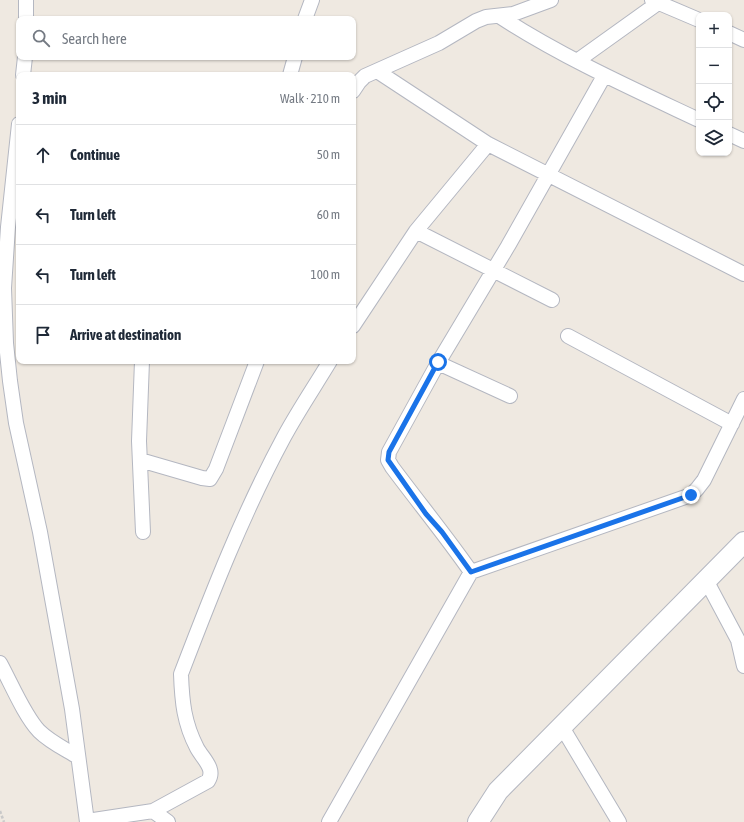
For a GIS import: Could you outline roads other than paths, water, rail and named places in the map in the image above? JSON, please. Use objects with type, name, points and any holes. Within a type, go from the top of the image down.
[{"type":"street","points":[[26,0],[26,16]]},
{"type":"street","points":[[306,16],[312,0]]},
{"type":"street","points":[[356,86],[365,76],[439,43],[476,21],[486,17],[513,14],[551,0]]},
{"type":"street","points":[[577,61],[655,2],[696,19]]},
{"type":"street","points":[[499,16],[529,36],[604,76],[696,119]]},
{"type":"street","points":[[732,34],[744,40]]},
{"type":"street","points":[[23,72],[24,60]]},
{"type":"street","points":[[291,72],[293,60]]},
{"type":"street","points":[[377,71],[488,144],[744,274]]},
{"type":"street","points":[[471,572],[442,532],[426,514],[388,460],[389,452],[438,362],[494,269],[604,76]]},
{"type":"street","points":[[732,135],[744,141]]},
{"type":"street","points":[[356,321],[416,231],[488,144]]},
{"type":"street","points":[[16,152],[8,227],[4,288],[6,343],[10,381],[16,423],[44,555],[72,709],[87,822],[154,811],[208,781],[211,776],[211,770],[198,750],[187,728],[181,695],[180,674],[230,550],[250,506],[284,436],[328,364]]},
{"type":"street","points":[[416,231],[494,269],[552,300]]},
{"type":"street","points":[[568,336],[732,424]]},
{"type":"street","points":[[438,362],[510,396]]},
{"type":"street","points":[[142,364],[139,441],[142,532]]},
{"type":"street","points":[[140,460],[210,479],[216,469],[256,364]]},
{"type":"street","points":[[329,822],[471,572],[691,495],[704,480],[744,399]]},
{"type":"street","points":[[478,822],[498,791],[744,542]]},
{"type":"street","points":[[706,580],[741,638],[744,666]]},
{"type":"street","points":[[0,663],[26,712],[39,730],[50,740],[78,757]]},
{"type":"street","points":[[562,727],[619,822]]},
{"type":"street","points":[[154,811],[168,822]]}]
